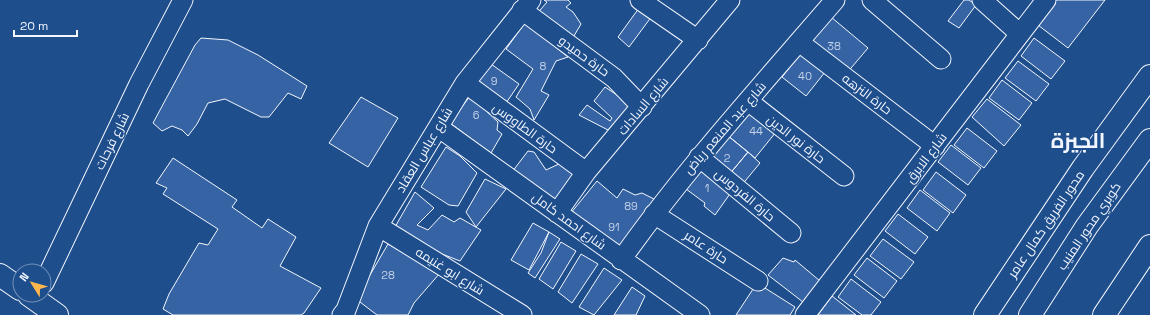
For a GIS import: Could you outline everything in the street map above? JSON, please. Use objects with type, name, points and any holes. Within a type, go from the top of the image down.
[{"type":"highway","name":"محور الفريق كمال عامر","points":[[985,315],[1083,168],[1150,76]]},
{"type":"highway","name":"كوبري محور المنيب","points":[[1030,315],[1087,226],[1150,140]]},
{"type":"highway","points":[[1104,315],[1150,246]]},
{"type":"highway","points":[[0,275],[12,281]]},
{"type":"highway","points":[[44,303],[57,315]]},
{"type":"street","name":"شارع فرحات","points":[[48,263],[183,0]]},
{"type":"street","points":[[640,0],[698,40]]},
{"type":"street","name":"شارع السادات","points":[[558,213],[586,172],[642,107],[730,0]]},
{"type":"street","name":"شارع عبد المنعم رياض","points":[[621,260],[654,214],[699,157],[835,0]]},
{"type":"street","points":[[872,0],[941,59]]},
{"type":"street","points":[[982,0],[1020,34]]},
{"type":"street","name":"شارع الابرق","points":[[805,315],[1046,0]]},
{"type":"street","name":"شارع عباس العقاد","points":[[347,313],[378,226],[465,84],[527,5]]},
{"type":"street","name":"حارة حميدو","points":[[527,5],[614,78],[642,107]]},
{"type":"street","name":"حارة النزهه","points":[[799,42],[935,146]]},
{"type":"street","name":"حارة الطاووس","points":[[465,84],[586,172]]},
{"type":"street","name":"حارة نور الدين","points":[[748,101],[844,176]]},
{"type":"street","name":"شارع احمد كامل","points":[[438,127],[621,260],[700,315]]},
{"type":"street","name":"حارة الفردوس","points":[[699,157],[791,233]]},
{"type":"street","name":"حارة عامر","points":[[654,214],[758,281]]},
{"type":"street","name":"شارع ابو غنيمه","points":[[378,226],[522,315]]},
{"type":"building","points":[[544,0],[568,0],[571,3],[566,7],[573,12],[581,24],[571,41],[535,16],[547,2]]},
{"type":"building","points":[[964,0],[969,0],[976,5],[959,28],[948,21]]},
{"type":"building","points":[[1051,0],[1105,0],[1068,48],[1034,22]]},
{"type":"building","points":[[639,8],[652,16],[629,47],[618,37]]},
{"type":"building","points":[[831,17],[868,48],[846,74],[809,43]]},
{"type":"building","points":[[525,23],[568,57],[556,61],[541,91],[549,95],[534,120],[530,109],[516,97],[533,69],[506,49]]},
{"type":"building","points":[[201,38],[228,40],[258,55],[307,86],[301,99],[288,93],[269,117],[261,117],[225,99],[208,103],[197,124],[188,136],[182,130],[172,126],[162,131],[153,123],[195,45]]},
{"type":"building","points":[[1034,38],[1065,61],[1051,79],[1021,56]]},
{"type":"building","points":[[801,53],[825,72],[806,96],[782,77]]},
{"type":"building","points":[[1018,61],[1049,84],[1036,101],[1005,78]]},
{"type":"building","points":[[491,64],[519,84],[506,103],[478,80]]},
{"type":"building","points":[[1002,80],[1032,103],[1019,120],[989,98]]},
{"type":"building","points":[[605,87],[632,105],[608,130],[579,115],[587,105],[610,121],[612,118],[594,101]]},
{"type":"building","points":[[470,96],[498,122],[497,130],[502,134],[491,153],[450,123]]},
{"type":"building","points":[[361,97],[398,118],[368,167],[329,143]]},
{"type":"building","points":[[987,99],[1021,125],[1004,146],[972,117]]},
{"type":"building","points":[[748,109],[776,132],[755,158],[727,135]]},
{"type":"building","points":[[967,128],[997,151],[984,168],[954,145]]},
{"type":"building","points":[[727,135],[748,152],[728,176],[708,160]]},
{"type":"building","points":[[951,145],[981,168],[968,185],[938,162]]},
{"type":"building","points":[[446,147],[460,156],[477,173],[458,206],[449,205],[421,187]]},
{"type":"building","points":[[528,151],[534,152],[546,170],[561,163],[574,175],[555,200],[512,172]]},
{"type":"building","points":[[748,152],[760,163],[741,186],[728,176]]},
{"type":"building","points":[[173,158],[237,200],[232,207],[262,228],[268,219],[296,237],[280,266],[321,288],[304,313],[301,315],[173,315],[163,309],[169,294],[199,243],[208,245],[218,229],[163,194],[167,188],[156,183]]},
{"type":"building","points":[[698,165],[732,191],[715,215],[704,206],[705,203],[682,186]]},
{"type":"building","points":[[936,172],[966,195],[953,213],[923,190]]},
{"type":"building","points":[[485,179],[506,189],[476,227],[466,212]]},
{"type":"building","points":[[597,181],[617,198],[623,189],[635,195],[642,193],[654,199],[620,253],[570,214]]},
{"type":"building","points":[[920,190],[950,213],[937,231],[907,208]]},
{"type":"building","points":[[415,192],[434,208],[417,225],[428,230],[442,215],[454,222],[460,218],[481,230],[460,261],[391,234]]},
{"type":"building","points":[[898,214],[928,237],[915,254],[885,231]]},
{"type":"building","points":[[533,223],[549,232],[529,270],[511,260]]},
{"type":"building","points":[[549,232],[560,239],[535,278],[528,273],[541,253]]},
{"type":"building","points":[[883,239],[914,262],[901,279],[870,256]]},
{"type":"building","points":[[561,242],[576,251],[553,289],[539,279]]},
{"type":"building","points":[[388,244],[440,273],[414,303],[408,315],[377,315],[356,299]]},
{"type":"building","points":[[581,254],[598,264],[572,303],[558,292]]},
{"type":"building","points":[[783,258],[794,262],[795,260],[820,281],[803,302],[768,275]]},
{"type":"building","points":[[867,258],[897,281],[884,298],[854,275]]},
{"type":"building","points":[[604,268],[622,280],[594,315],[579,307]]},
{"type":"building","points":[[851,279],[881,302],[871,315],[862,315],[838,297]]},
{"type":"building","points":[[757,283],[795,307],[790,315],[736,315]]},
{"type":"building","points":[[632,287],[645,296],[636,315],[614,315]]},
{"type":"building","points":[[832,296],[856,315],[818,315]]},
{"type":"district","name":"الجيزة","points":[[1078,140]]}]
